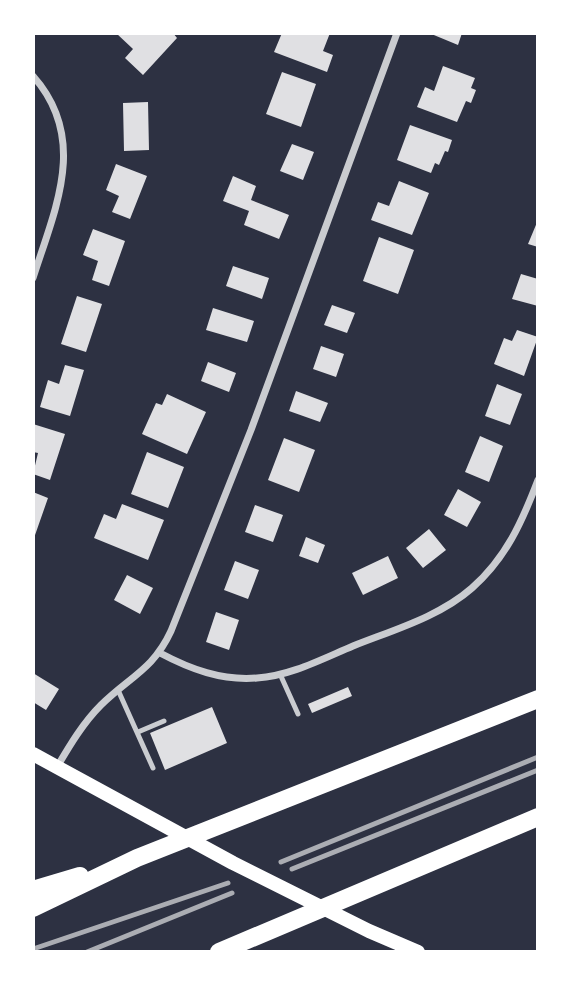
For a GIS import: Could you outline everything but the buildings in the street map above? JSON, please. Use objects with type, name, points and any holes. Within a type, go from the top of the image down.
[{"type":"highway","points":[[33,908],[137,858],[538,699]]},
{"type":"highway","points":[[219,952],[538,817]]},
{"type":"highway","points":[[33,890],[137,858]]},
{"type":"main road","points":[[33,754],[233,863],[411,949]]},
{"type":"street","points":[[57,767],[89,718],[118,690],[141,673],[160,653],[171,632],[251,430],[397,33]]},
{"type":"street","points":[[33,76],[53,104],[65,146],[59,198],[33,278]]},
{"type":"street","points":[[160,653],[184,665],[220,676],[257,678],[280,674],[416,621],[460,598],[485,575],[509,546],[538,480]]},
{"type":"lane","points":[[280,674],[298,714]]},
{"type":"lane","points":[[118,690],[153,768]]},
{"type":"lane","points":[[138,732],[164,721]]},
{"type":"railway","points":[[281,862],[538,757]]},
{"type":"railway","points":[[292,869],[538,770]]},
{"type":"railway","points":[[33,949],[228,883]]},
{"type":"railway","points":[[87,952],[232,893]]}]
